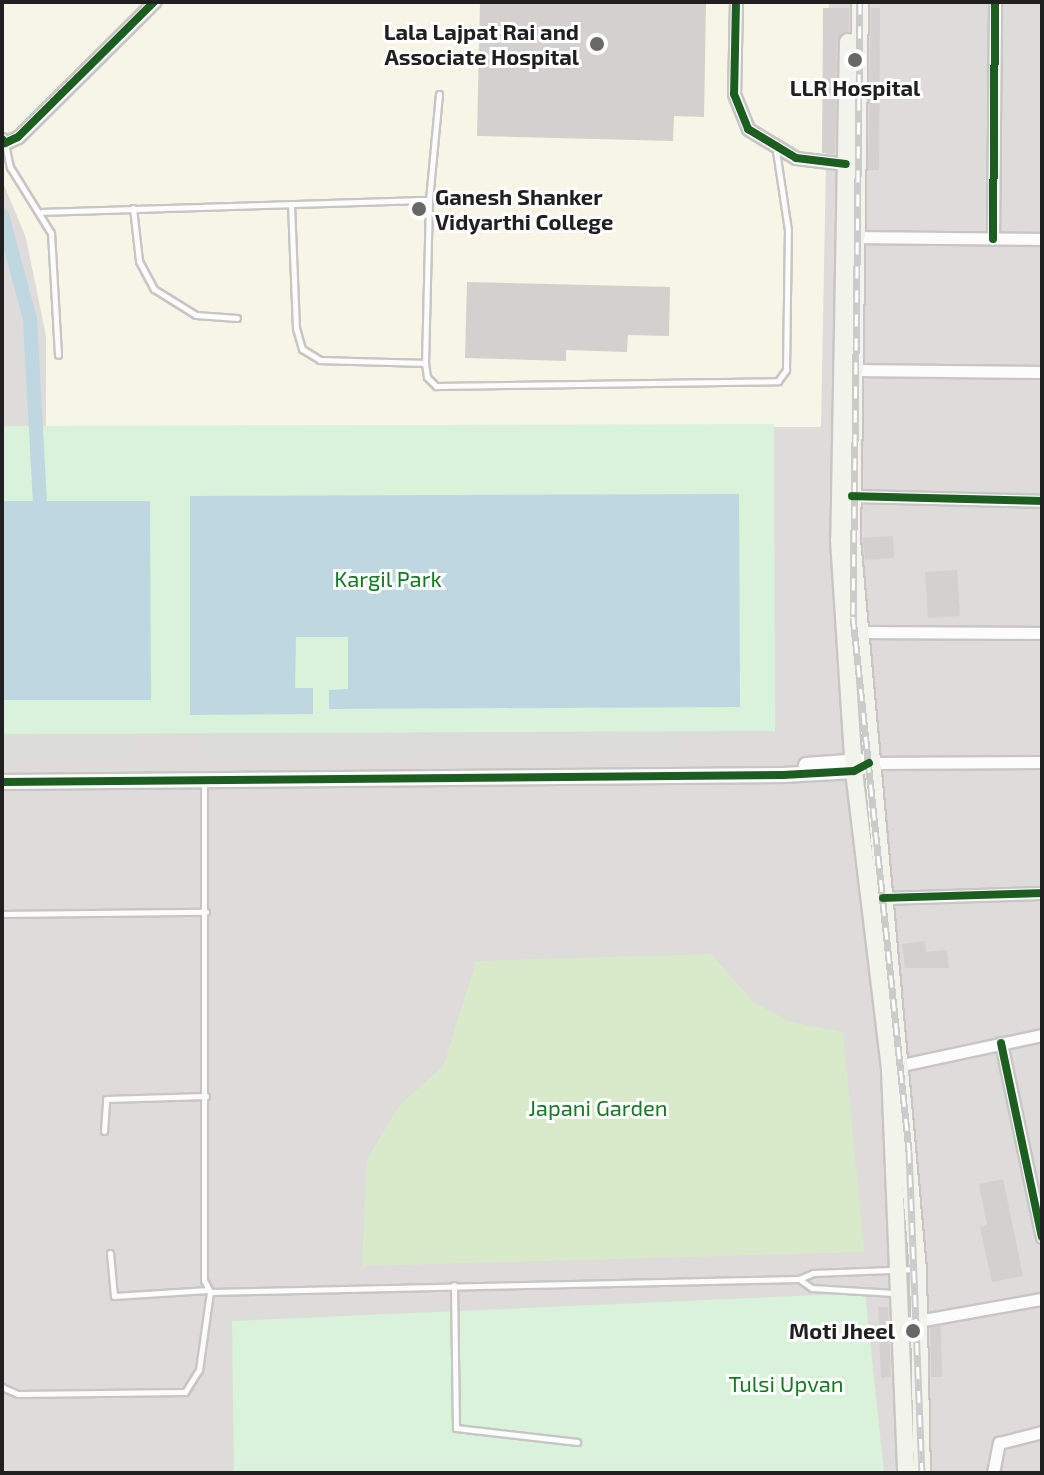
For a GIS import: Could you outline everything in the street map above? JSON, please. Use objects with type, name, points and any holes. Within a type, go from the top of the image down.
[{"type":"main road","points":[[849,2],[846,164],[849,318],[854,370],[852,496],[858,632],[859,765],[883,898],[902,1065],[918,1269],[922,1473]]},
{"type":"main road","points":[[860,2],[856,237],[849,318],[839,540],[890,1070],[901,1269],[906,1473]]},
{"type":"street","points":[[4,141],[41,117],[154,2]]},
{"type":"street","points":[[736,2],[734,94],[739,113],[748,129],[776,151],[815,162],[846,164]]},
{"type":"street","points":[[993,239],[995,2]]},
{"type":"street","points":[[856,237],[1042,239]]},
{"type":"street","points":[[854,370],[1042,372]]},
{"type":"street","points":[[852,496],[1042,501]]},
{"type":"street","points":[[858,632],[1042,633]]},
{"type":"street","points":[[2,782],[771,772],[859,765],[1042,762]]},
{"type":"street","points":[[883,898],[1042,893]]},
{"type":"street","points":[[902,1065],[1042,1035]]},
{"type":"street","points":[[1001,1043],[1042,1237]]},
{"type":"street","points":[[901,1324],[1042,1299]]},
{"type":"street","points":[[993,1473],[999,1443],[1042,1432]]},
{"type":"lane","points":[[439,94],[429,200],[425,363],[430,382],[447,387],[778,381],[786,370],[788,230],[776,151]]},
{"type":"lane","points":[[4,141],[10,167],[42,212],[53,244],[58,355]]},
{"type":"lane","points":[[42,212],[429,200]]},
{"type":"lane","points":[[291,204],[296,328],[302,349],[320,360],[425,363]]},
{"type":"lane","points":[[133,208],[139,261],[154,289],[196,315],[237,318]]},
{"type":"lane","points":[[2,1387],[18,1394],[185,1392],[199,1370],[209,1291],[204,778]]},
{"type":"lane","points":[[2,914],[206,912]]},
{"type":"lane","points":[[104,1131],[106,1099],[206,1096]]},
{"type":"lane","points":[[110,1253],[114,1296],[209,1291],[799,1279],[813,1273],[918,1269]]},
{"type":"lane","points":[[799,1279],[812,1288],[901,1294]]},
{"type":"lane","points":[[454,1285],[456,1428],[577,1442]]},
{"type":"shaded area","points":[[2,2],[1042,2],[1042,1473],[2,1473]]},
{"type":"shaded area","name":"Ganesh Shanker Vidyarthi College","points":[[2,2],[829,2],[821,427],[46,426],[46,336],[26,238],[2,180]]},
{"type":"shaded area","points":[[684,731],[685,756],[196,758],[196,733]]},
{"type":"shaded area","points":[[137,733],[138,762],[2,763],[2,734]]},
{"type":"green space","name":"Kargil Park","points":[[774,424],[775,731],[2,734],[2,426]]},
{"type":"green space","name":"Japani Garden","points":[[711,954],[753,1002],[790,1022],[843,1032],[864,1252],[362,1266],[367,1159],[399,1106],[444,1065],[476,961]]},
{"type":"green space","name":"Tulsi Upvan","points":[[865,1293],[884,1473],[234,1473],[232,1321]]},
{"type":"water","points":[[739,494],[740,707],[329,709],[329,690],[348,689],[348,637],[296,637],[295,688],[313,688],[313,714],[190,715],[190,496]]},
{"type":"water","points":[[2,501],[150,501],[151,700],[2,700]]},
{"type":"building","points":[[480,2],[706,2],[704,117],[674,116],[673,141],[477,136]]},
{"type":"building","points":[[823,8],[849,8],[849,31],[837,42],[835,154],[822,153]]},
{"type":"building","points":[[871,8],[880,8],[879,170],[868,170]]},
{"type":"building","points":[[467,282],[670,287],[669,336],[628,335],[627,352],[566,350],[566,361],[465,358]]},
{"type":"building","points":[[893,536],[894,558],[865,560],[863,538]]},
{"type":"building","points":[[957,570],[960,616],[928,618],[925,572]]},
{"type":"building","points":[[925,941],[926,952],[947,950],[949,968],[905,968],[902,944]]},
{"type":"building","points":[[1003,1179],[1023,1276],[992,1282],[980,1227],[987,1225],[979,1184]]},
{"type":"building","points":[[878,1307],[888,1307],[891,1377],[881,1378]]},
{"type":"building","points":[[941,1326],[942,1377],[931,1377],[930,1327]]},
{"type":"waterway","points":[[2,215],[30,319],[40,501]]},
{"type":"railway","points":[[860,2],[853,617],[909,1151],[922,1473]]},
{"type":"cycle path","points":[[2,139],[5,143],[18,137],[154,2]]},
{"type":"cycle path","points":[[736,2],[734,94],[748,129],[796,158],[846,164]]},
{"type":"cycle path","points":[[993,239],[995,2]]},
{"type":"cycle path","points":[[852,496],[1042,501]]},
{"type":"cycle path","points":[[2,782],[783,775],[854,771],[869,763]]},
{"type":"cycle path","points":[[883,898],[1042,893]]},
{"type":"cycle path","points":[[1001,1043],[1042,1237]]},
{"type":"place","name":"Lala Lajpat Rai and Associate Hospital","points":[[597,44]]},
{"type":"place","name":"LLR Hospital","points":[[855,60]]},
{"type":"place","name":"Ganesh Shanker Vidyarthi College","points":[[419,209]]},
{"type":"place","name":"Moti Jheel","points":[[913,1331]]}]
